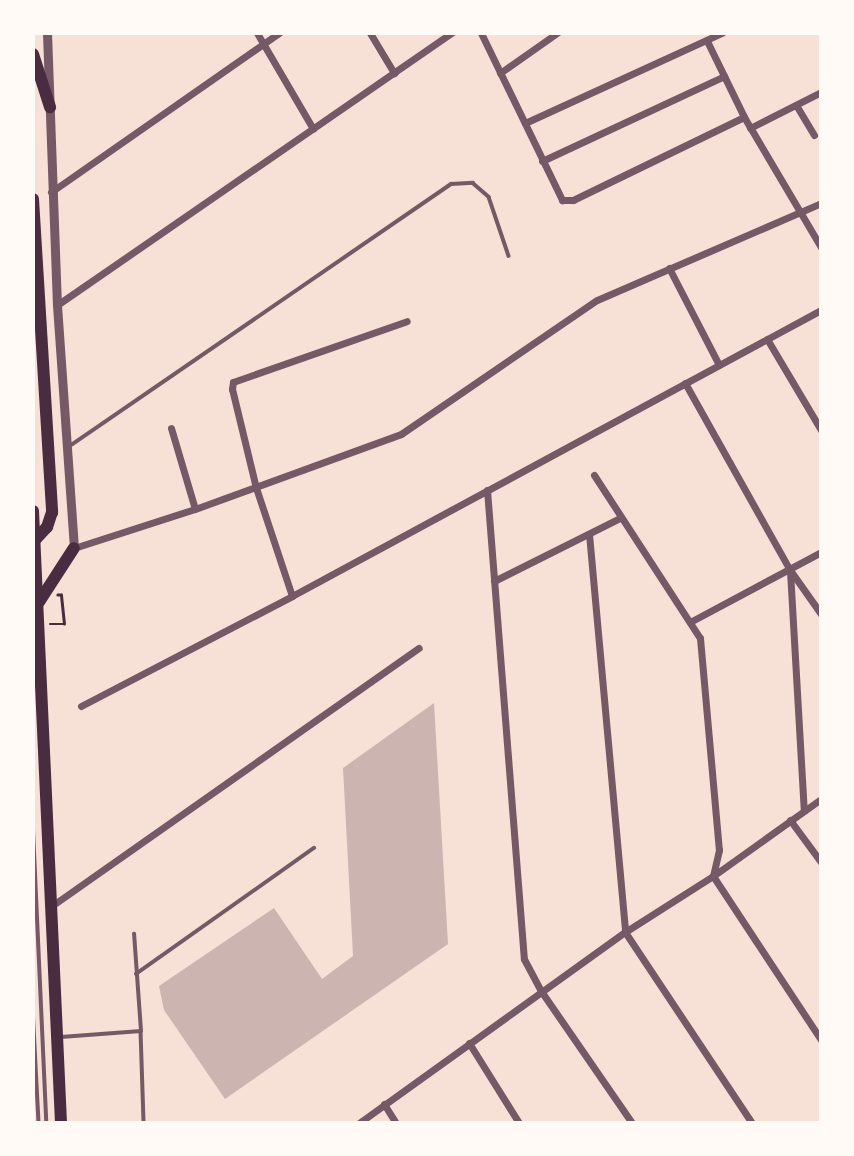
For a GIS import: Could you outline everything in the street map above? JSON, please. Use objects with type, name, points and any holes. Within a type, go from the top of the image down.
[{"type":"highway","points":[[33,54],[50,107]]},
{"type":"highway","points":[[33,199],[52,512],[47,527],[33,542]]},
{"type":"highway","points":[[33,511],[61,1123]]},
{"type":"highway","points":[[39,602],[74,548]]},
{"type":"street","points":[[47,33],[51,192],[65,449],[74,548],[256,488],[401,434],[597,300],[821,203]]},
{"type":"street","points":[[257,33],[313,129]]},
{"type":"street","points":[[51,192],[279,33]]},
{"type":"street","points":[[370,33],[394,73]]},
{"type":"street","points":[[57,305],[452,33]]},
{"type":"street","points":[[481,33],[562,200],[573,200],[744,117]]},
{"type":"street","points":[[500,73],[557,33]]},
{"type":"street","points":[[525,123],[722,33]]},
{"type":"street","points":[[707,41],[750,128],[821,247]]},
{"type":"street","points":[[542,161],[724,76]]},
{"type":"street","points":[[750,128],[821,92]]},
{"type":"street","points":[[796,105],[814,135]]},
{"type":"street","points":[[669,268],[719,365]]},
{"type":"street","points":[[81,706],[292,596],[821,310]]},
{"type":"street","points":[[292,596],[256,488],[232,389],[233,382],[407,321]]},
{"type":"street","points":[[767,340],[821,430]]},
{"type":"street","points":[[685,383],[790,570],[821,614]]},
{"type":"street","points":[[171,428],[195,509]]},
{"type":"street","points":[[594,475],[700,638],[719,850],[713,876],[817,1029],[821,1040]]},
{"type":"street","points":[[487,490],[522,950],[541,991],[632,1123]]},
{"type":"street","points":[[494,581],[620,517]]},
{"type":"street","points":[[589,534],[625,932],[752,1123]]},
{"type":"street","points":[[690,622],[821,552]]},
{"type":"street","points":[[790,570],[804,811]]},
{"type":"street","points":[[53,905],[419,648]]},
{"type":"street","points":[[359,1123],[625,932],[713,876],[821,799]]},
{"type":"street","points":[[790,820],[821,862]]},
{"type":"street","points":[[469,1043],[519,1123]]},
{"type":"street","points":[[384,1104],[397,1123]]},
{"type":"lane","points":[[65,449],[451,184],[473,183],[489,197],[509,256]]},
{"type":"lane","points":[[33,819],[47,1123]]},
{"type":"lane","points":[[136,974],[314,848]]},
{"type":"lane","points":[[134,934],[144,1123]]},
{"type":"lane","points":[[33,1008],[39,1123]]},
{"type":"lane","points":[[59,1037],[141,1031]]},
{"type":"path","points":[[40,625],[64,624],[61,595]]},
{"type":"building","points":[[434,703],[448,944],[225,1099],[164,1010],[159,986],[274,908],[322,979],[353,956],[343,768]]}]
